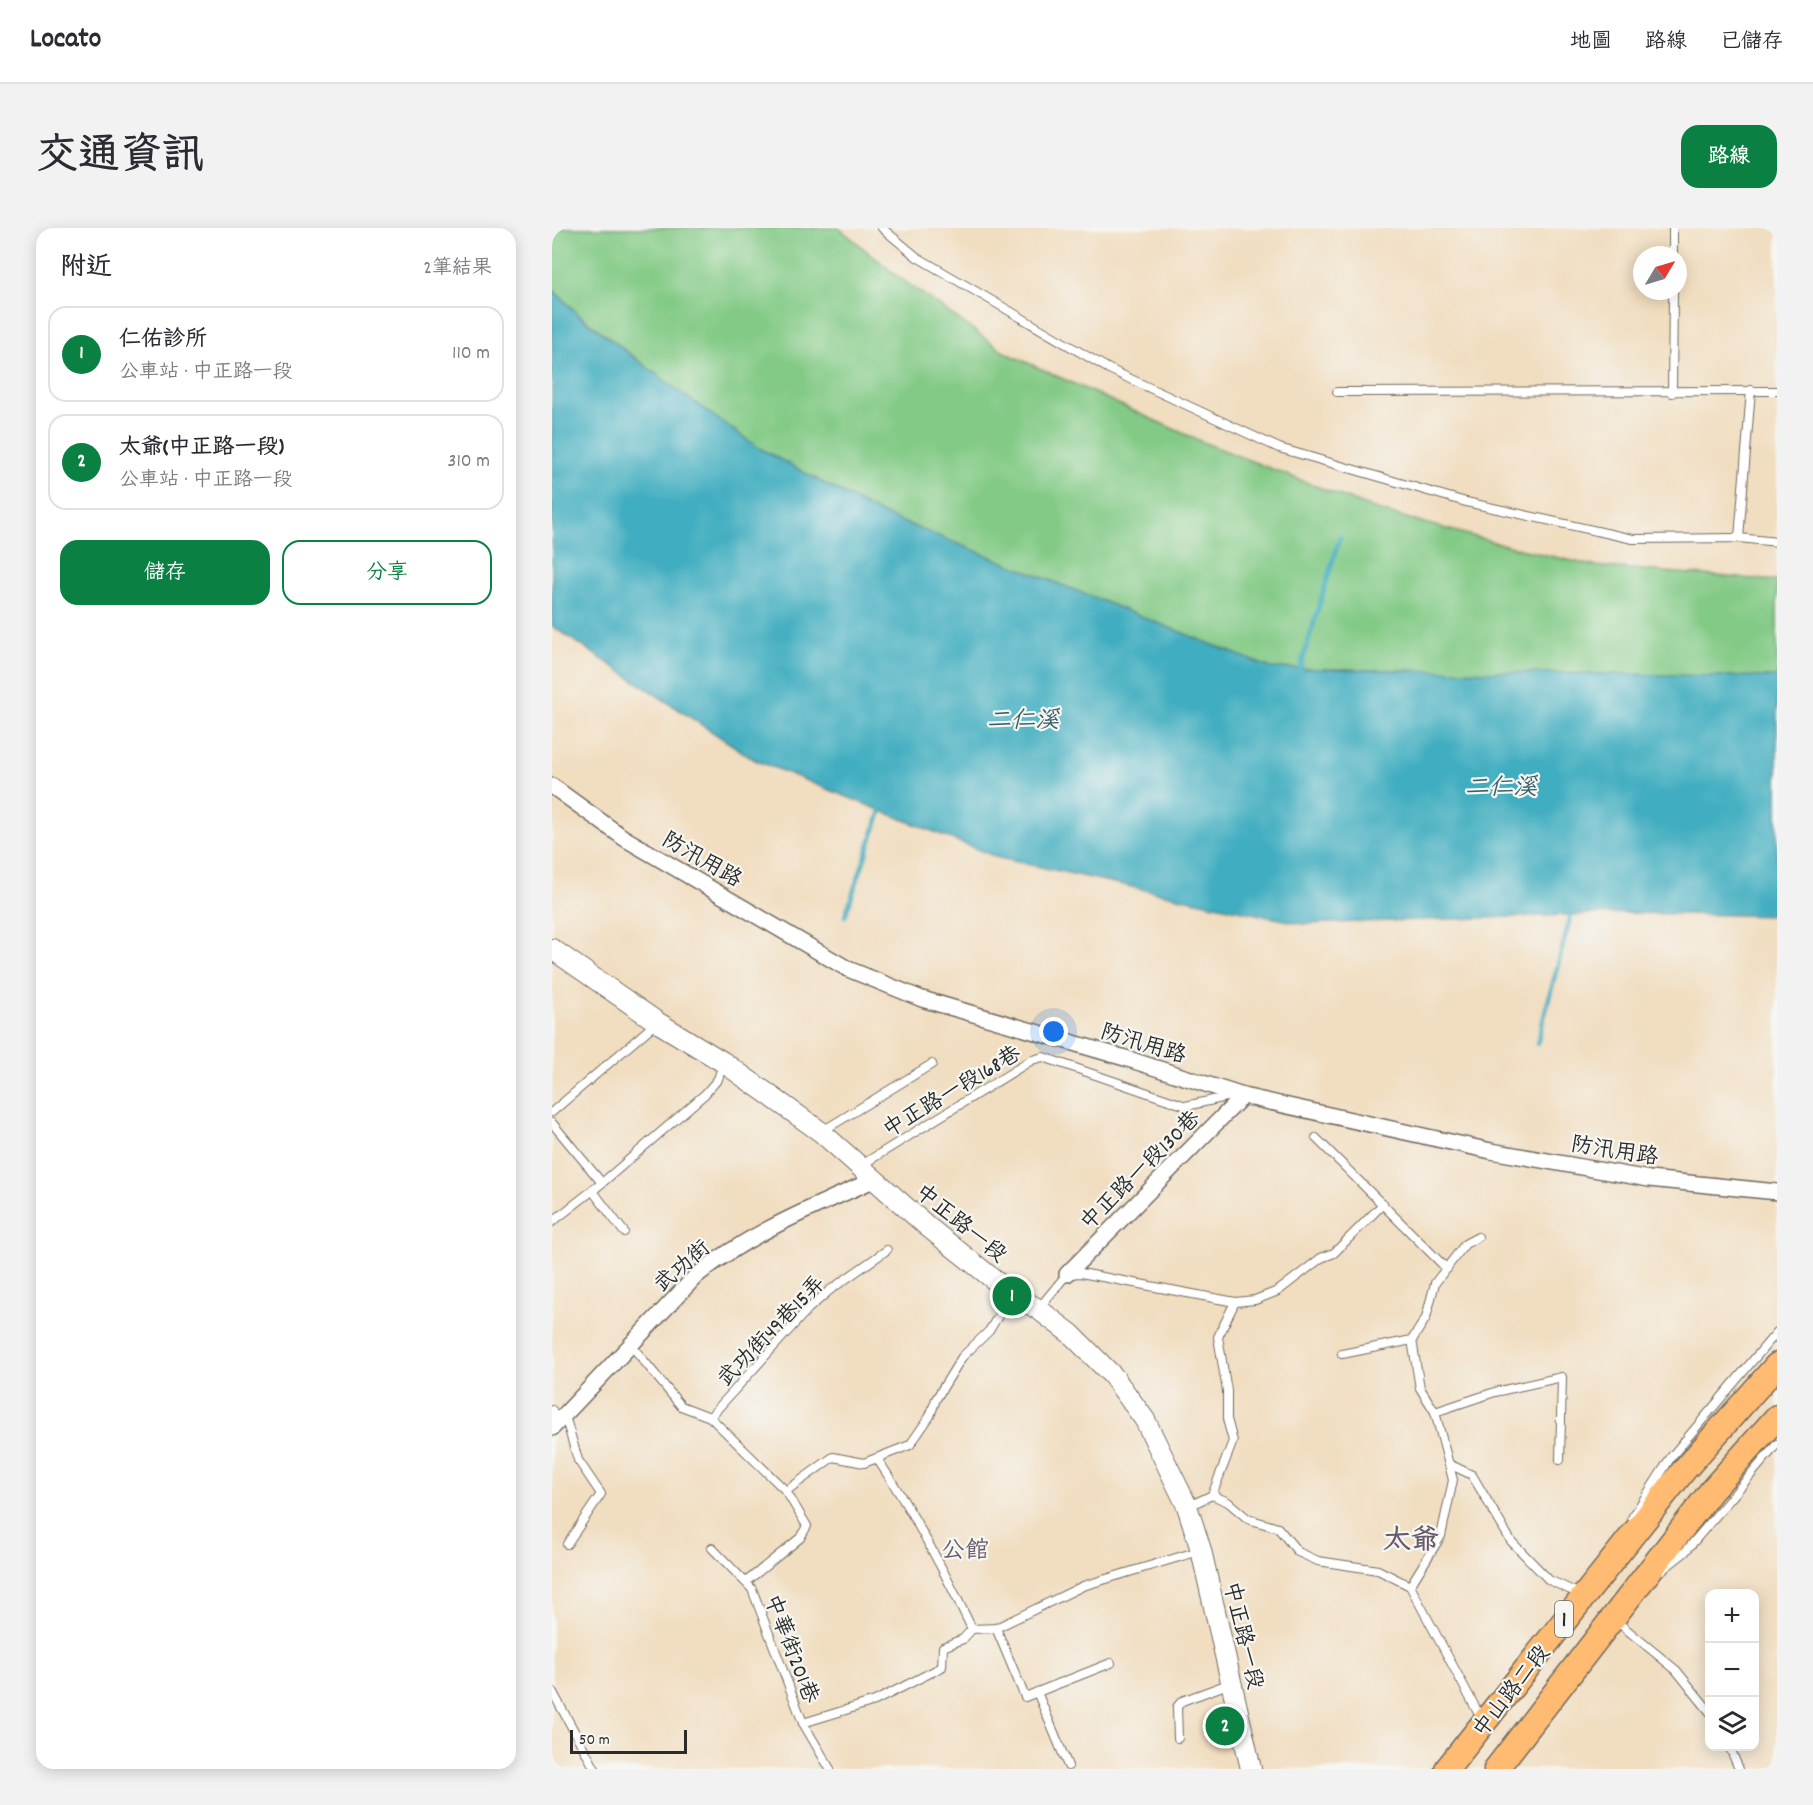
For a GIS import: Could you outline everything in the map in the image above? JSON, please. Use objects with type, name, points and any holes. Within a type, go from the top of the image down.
[{"type":"main road","name":"中山路二段","points":[[1447,1769],[1684,1470],[1777,1365]]},
{"type":"main road","name":"中山路二段","points":[[1496,1769],[1712,1490],[1777,1417]]},
{"type":"street","name":"防汛用路","points":[[552,786],[624,838],[848,969],[922,999],[1125,1058],[1239,1095],[1491,1151],[1649,1179],[1777,1192]]},
{"type":"street","name":"中正路一段","points":[[552,949],[657,1022],[723,1062],[820,1132],[866,1173],[1012,1293],[1071,1334],[1113,1376],[1145,1420],[1187,1506],[1201,1550],[1251,1769]]},
{"type":"street","name":"中正路一段130巷","points":[[1067,1274],[1239,1095]]},
{"type":"street","name":"武功街","points":[[556,1419],[631,1346],[696,1276],[712,1263],[866,1173]]},
{"type":"lane","points":[[882,228],[917,257],[1109,369],[1279,448],[1466,502],[1634,539],[1739,538],[1777,542]]},
{"type":"lane","points":[[1673,228],[1673,246]]},
{"type":"lane","points":[[1672,393],[1673,300]]},
{"type":"lane","points":[[1739,538],[1751,390]]},
{"type":"lane","points":[[1337,392],[1777,391]]},
{"type":"lane","points":[[552,1112],[657,1022]]},
{"type":"lane","name":"中正路一段168巷","points":[[866,1173],[1032,1060],[1043,1057],[1186,1106],[1239,1095]]},
{"type":"lane","points":[[552,1222],[602,1183],[705,1094],[718,1079],[723,1062]]},
{"type":"lane","points":[[820,1132],[932,1064]]},
{"type":"lane","points":[[552,1123],[602,1183]]},
{"type":"lane","points":[[1316,1138],[1447,1269]]},
{"type":"lane","points":[[592,1190],[624,1232]]},
{"type":"lane","points":[[1067,1274],[1081,1274],[1235,1302],[1255,1300],[1278,1292],[1321,1258],[1334,1253],[1383,1204]]},
{"type":"lane","points":[[1410,1586],[1441,1536],[1453,1480],[1435,1412],[1420,1388],[1412,1340],[1426,1318],[1435,1283],[1465,1244],[1478,1237]]},
{"type":"lane","name":"武功街49巷15弄","points":[[710,1417],[808,1309],[830,1290],[887,1250]]},
{"type":"lane","name":"中正路一段130巷","points":[[1038,1309],[1067,1274]]},
{"type":"lane","points":[[786,1491],[834,1457],[864,1463],[878,1460],[910,1445],[930,1416],[936,1400],[957,1365],[989,1331],[1012,1293]]},
{"type":"lane","points":[[1212,1496],[1233,1441],[1227,1419],[1229,1404],[1218,1337],[1235,1302]]},
{"type":"lane","points":[[1449,1464],[1472,1475],[1511,1541],[1549,1580],[1589,1587],[1671,1457],[1777,1332]]},
{"type":"lane","points":[[1342,1354],[1412,1340]]},
{"type":"lane","points":[[631,1346],[681,1406],[710,1417],[786,1491],[807,1526],[800,1538],[747,1581]]},
{"type":"lane","points":[[1435,1412],[1495,1392],[1562,1377],[1560,1460]]},
{"type":"lane","points":[[556,1419],[578,1460],[601,1494],[567,1544]]},
{"type":"lane","points":[[1705,1706],[1676,1670],[1618,1610],[1685,1552],[1777,1443]]},
{"type":"lane","points":[[878,1460],[932,1547],[972,1629]]},
{"type":"lane","points":[[1187,1506],[1212,1496],[1228,1502],[1248,1519],[1278,1528],[1298,1552],[1318,1561],[1378,1570],[1410,1586],[1484,1724]]},
{"type":"lane","name":"中華街201巷","points":[[712,1548],[747,1581],[803,1723],[830,1769]]},
{"type":"lane","points":[[803,1723],[875,1701],[942,1667],[943,1647],[963,1640],[972,1629],[996,1628],[1083,1586],[1201,1550]]},
{"type":"lane","points":[[996,1628],[1025,1697],[1111,1663]]},
{"type":"lane","points":[[1178,1738],[1177,1707],[1182,1701],[1232,1682]]},
{"type":"lane","points":[[552,1691],[595,1769]]},
{"type":"lane","points":[[1037,1692],[1068,1766]]},
{"type":"lane","points":[[1731,1751],[1739,1769]]},
{"type":"green space","points":[[552,228],[839,228],[896,275],[1006,353],[1200,441],[1377,510],[1516,548],[1594,566],[1777,581],[1777,677],[1271,668],[875,511],[759,448],[673,387],[581,316],[552,289]]},
{"type":"water","name":"二仁溪","points":[[552,289],[581,317],[673,387],[759,448],[875,511],[1271,668],[1777,677],[1777,916],[1629,913],[1302,924],[999,858],[755,760],[552,626]]},
{"type":"waterway","points":[[1299,672],[1340,537]]},
{"type":"waterway","points":[[845,916],[883,805]]},
{"type":"waterway","points":[[1537,1044],[1572,911]]},
{"type":"place","name":"仁佑診所","points":[[1012,1296]]},
{"type":"place","name":"太爺(中正路一段)","points":[[1225,1726]]},
{"type":"district","name":"太爺","points":[[1411,1538]]},
{"type":"district","name":"公館","points":[[965,1549]]}]
